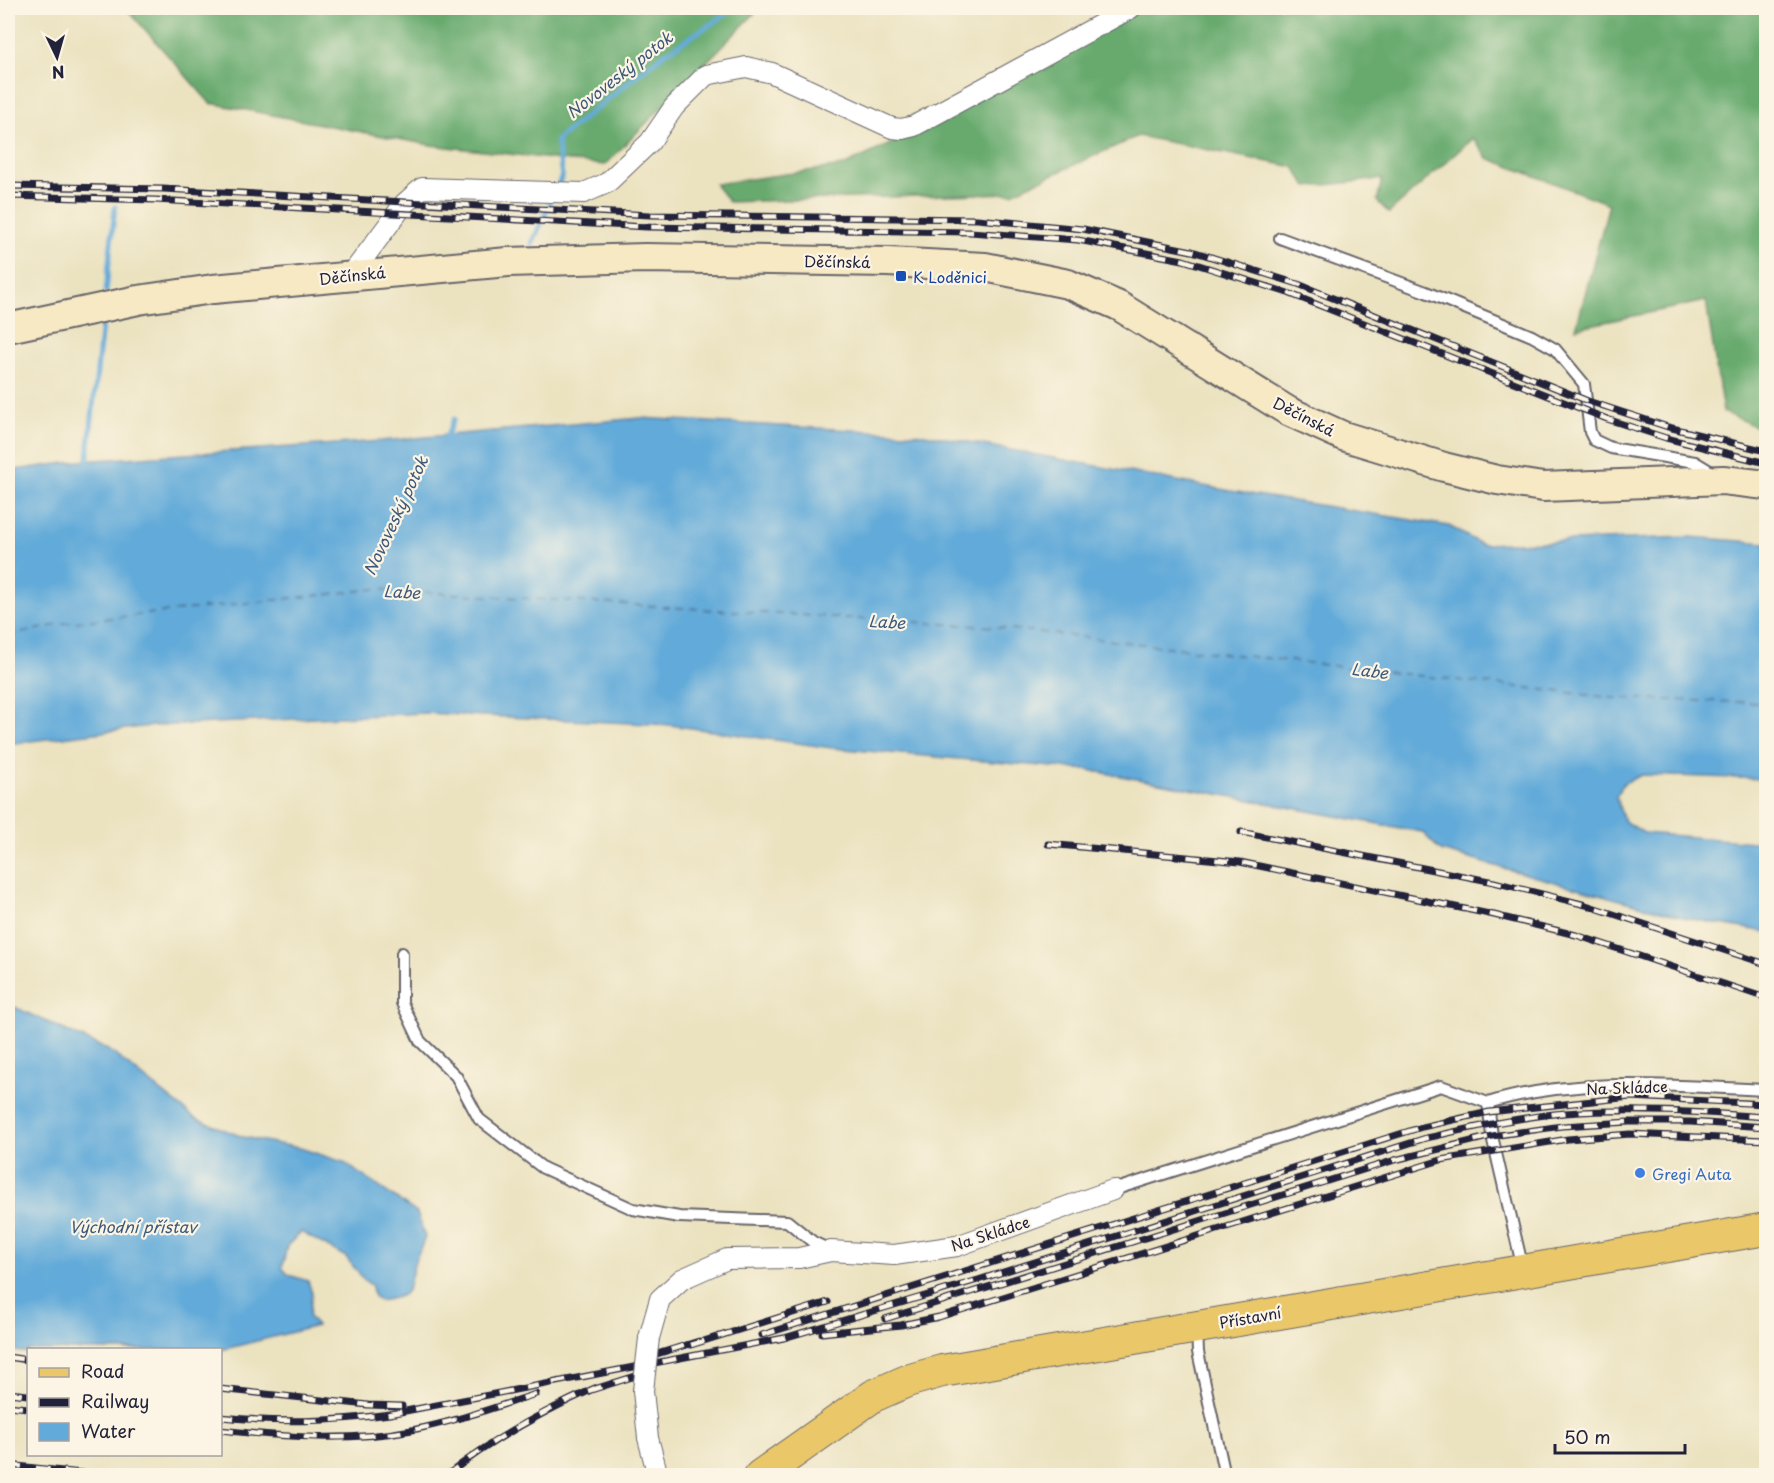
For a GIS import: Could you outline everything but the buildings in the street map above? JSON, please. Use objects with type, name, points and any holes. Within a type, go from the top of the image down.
[{"type":"main road","name":"Děčínská","points":[[8,328],[138,300],[213,289],[508,262],[645,258],[888,262],[985,267],[1041,277],[1090,293],[1119,306],[1288,411],[1343,436],[1444,467],[1497,480],[1543,487],[1723,480],[1767,485]]},
{"type":"main road","name":"Přístavní","points":[[760,1476],[873,1396],[907,1381],[979,1362],[1767,1229]]},
{"type":"street","points":[[351,275],[404,204],[422,188],[584,193],[607,183],[650,142],[674,107],[706,75],[746,67],[772,73],[892,128],[902,129],[914,126],[1131,8]]},
{"type":"street","name":"Na Skládce","points":[[658,1476],[648,1438],[642,1391],[649,1338],[660,1299],[682,1279],[727,1259],[799,1258],[831,1251],[894,1254],[957,1246],[1113,1190]]},
{"type":"lane","points":[[1280,238],[1426,292],[1532,336],[1556,349],[1584,384],[1590,432],[1594,440],[1611,448],[1695,462],[1723,480]]},
{"type":"lane","points":[[402,953],[402,1003],[420,1041],[456,1076],[479,1119],[543,1168],[633,1209],[679,1217],[787,1221],[813,1242],[831,1251]]},
{"type":"lane","name":"Na Skládce","points":[[1113,1190],[1441,1086],[1488,1103],[1523,1092],[1596,1087],[1671,1086],[1767,1090]]},
{"type":"lane","points":[[1488,1103],[1492,1136],[1523,1269]]},
{"type":"lane","points":[[1196,1326],[1198,1352],[1224,1476]]},
{"type":"green space","points":[[126,8],[760,8],[605,165],[430,145],[210,103]]},
{"type":"green space","points":[[1143,8],[1766,8],[1766,431],[1723,412],[1706,301],[1576,328],[1609,204],[1487,158],[1473,138],[1389,213],[1377,201],[1382,179],[1307,187],[1294,167],[1138,136],[1012,193],[729,202],[715,184],[843,166],[903,138],[1040,60]]},
{"type":"water","name":"Labe","points":[[640,418],[925,434],[1231,491],[1449,526],[1481,544],[1690,537],[1766,543],[1766,779],[1642,775],[1624,783],[1616,797],[1624,821],[1644,833],[1766,843],[1766,932],[1686,918],[1441,851],[1422,832],[1088,770],[832,748],[670,725],[424,713],[150,726],[8,744],[8,471],[80,461],[381,441]]},
{"type":"water","name":"Východní přístav","points":[[8,1004],[110,1051],[195,1118],[243,1137],[300,1148],[343,1162],[417,1213],[425,1237],[406,1292],[398,1297],[379,1301],[373,1295],[372,1286],[363,1279],[346,1257],[301,1232],[287,1246],[282,1268],[289,1275],[308,1281],[312,1293],[309,1317],[317,1326],[222,1350],[27,1348],[27,1353],[8,1350]]},
{"type":"waterway","name":"Novoveský potok","points":[[559,183],[562,176],[557,140],[662,55],[736,8]]},
{"type":"waterway","name":"Novoveský potok","points":[[532,244],[550,203]]},
{"type":"waterway","points":[[106,291],[115,207]]},
{"type":"waterway","points":[[87,465],[102,324]]},
{"type":"waterway","name":"Novoveský potok","points":[[445,440],[454,419]]},
{"type":"ferry route","points":[[8,636],[65,623],[375,589],[994,627],[1614,698],[1766,703]]},
{"type":"railway","points":[[8,186],[163,189],[650,215],[977,219],[1083,229],[1192,251],[1298,284],[1588,401],[1668,427],[1766,451]]},
{"type":"railway","points":[[8,196],[155,200],[647,227],[970,232],[1078,240],[1183,260],[1288,293],[1607,419],[1666,438],[1766,463]]},
{"type":"railway","points":[[1241,832],[1494,882],[1586,905],[1766,964]]},
{"type":"railway","points":[[1048,844],[1240,862],[1494,915],[1576,935],[1766,998]]},
{"type":"railway","points":[[762,1335],[1422,1127],[1489,1112],[1631,1097],[1766,1104]]},
{"type":"railway","points":[[222,1417],[305,1421],[390,1414],[784,1338],[978,1280],[1426,1138],[1495,1123],[1565,1113],[1616,1111],[1691,1112],[1766,1117]]},
{"type":"railway","points":[[885,1319],[1395,1160],[1492,1136],[1562,1126],[1629,1122],[1690,1122],[1766,1127]]},
{"type":"railway","points":[[822,1333],[901,1325],[939,1317],[1441,1160],[1568,1139],[1630,1134],[1766,1140]]},
{"type":"railway","points":[[691,1345],[828,1302]]},
{"type":"railway","points":[[644,1358],[699,1341]]},
{"type":"railway","points":[[8,1357],[27,1360]]},
{"type":"railway","points":[[588,1391],[645,1373]]},
{"type":"railway","points":[[446,1476],[481,1450],[518,1427],[595,1388]]},
{"type":"railway","points":[[222,1389],[368,1405],[402,1406]]},
{"type":"railway","points":[[8,1393],[27,1395]]},
{"type":"railway","points":[[222,1430],[316,1437],[388,1434],[443,1423],[536,1394]]},
{"type":"railway","points":[[8,1406],[27,1408]]},
{"type":"railway","points":[[8,1465],[109,1476]]},
{"type":"place","name":"K Loděnici","points":[[901,276]]},
{"type":"place","name":"Gregi Auta","points":[[1640,1173]]}]
